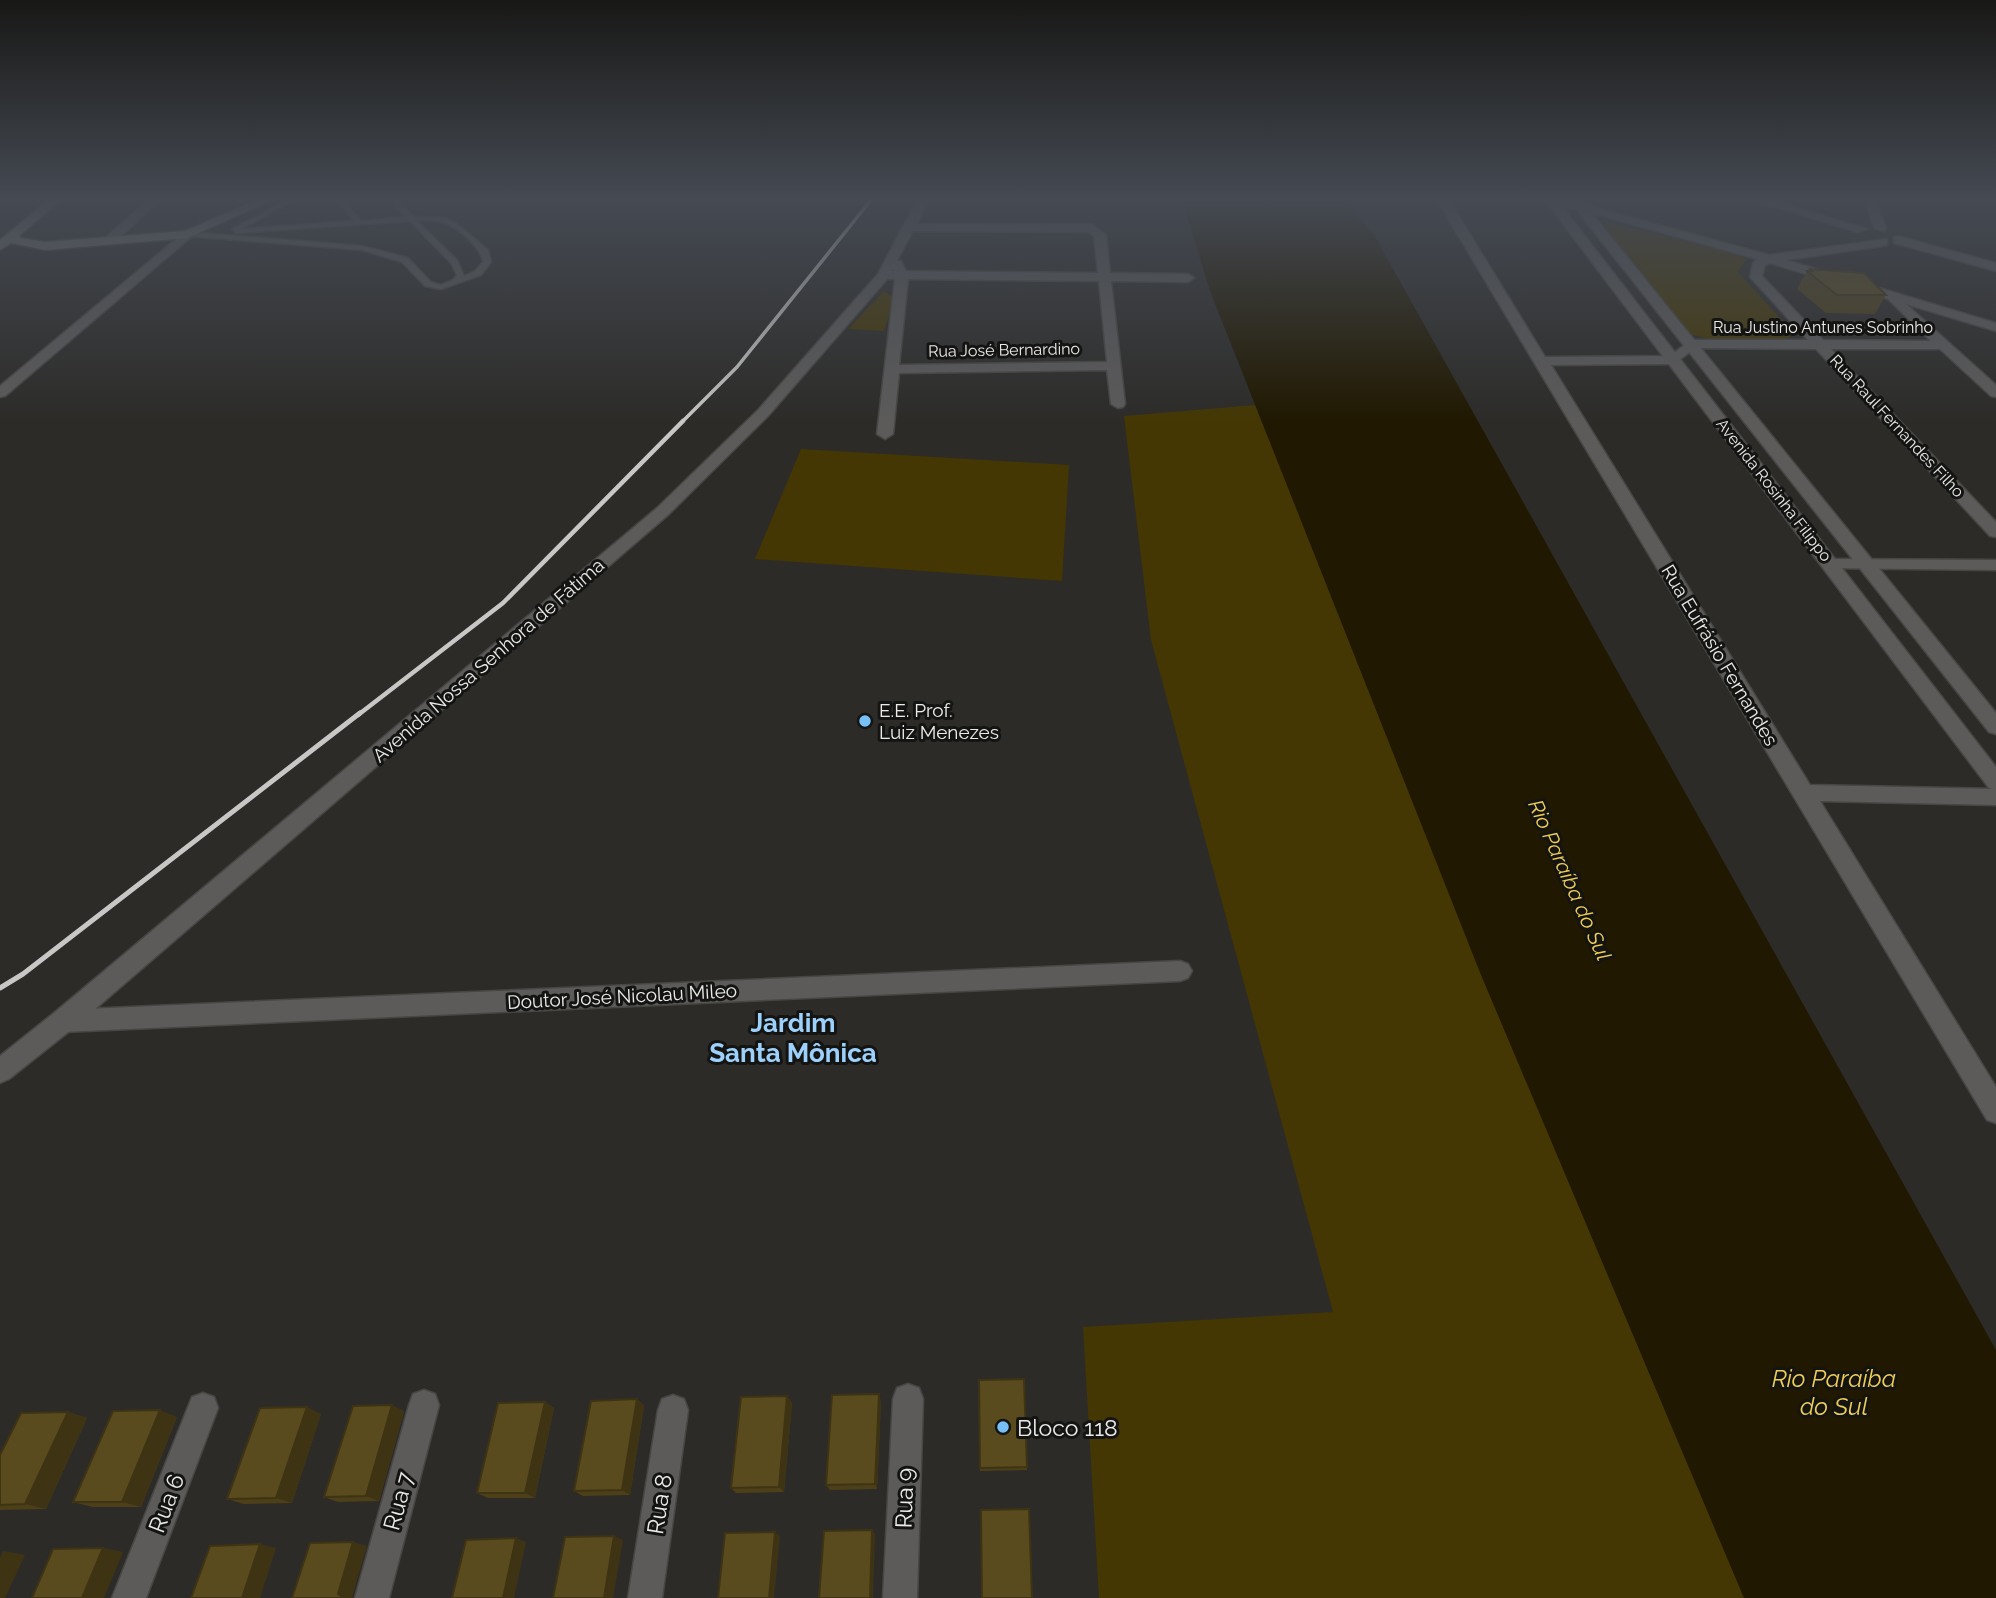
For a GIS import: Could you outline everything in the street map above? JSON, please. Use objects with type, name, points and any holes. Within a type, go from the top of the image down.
[{"type":"street","points":[[0,393],[139,275]]},
{"type":"street","name":"Avenida Nossa Senhora de Fátima","points":[[0,1071],[63,1021],[663,511],[763,413],[890,275]]},
{"type":"street","points":[[885,434],[892,369],[894,275]]},
{"type":"street","points":[[1002,275],[1106,279],[1188,278]]},
{"type":"street","points":[[1105,275],[1118,404]]},
{"type":"street","name":"Rua Eufrásio Fernandes","points":[[1488,275],[1996,1111]]},
{"type":"street","name":"Avenida Rosinha Filippo","points":[[1608,275],[1996,782]]},
{"type":"street","name":"Avenida Rosinha Filippo","points":[[1636,275],[1996,727]]},
{"type":"street","name":"Rua Raul Fernandes Filho","points":[[1756,275],[1996,532]]},
{"type":"street","points":[[1823,275],[1996,327]]},
{"type":"street","points":[[1889,295],[1996,393]]},
{"type":"street","name":"Rua Justino Antunes Sobrinho","points":[[1674,360],[1691,344],[1944,345]]},
{"type":"street","points":[[1541,361],[1674,360]]},
{"type":"street","name":"Rua José Bernardino","points":[[892,369],[1116,366]]},
{"type":"street","points":[[1830,564],[1996,565]]},
{"type":"street","points":[[1804,793],[1996,797]]},
{"type":"street","name":"Doutor José Nicolau Mileo","points":[[63,1021],[1180,971]]},
{"type":"street","name":"Rua 9","points":[[900,1598],[908,1398]]},
{"type":"street","name":"Rua 7","points":[[372,1598],[424,1405]]},
{"type":"street","name":"Rua 6","points":[[129,1598],[203,1408]]},
{"type":"street","name":"Rua 8","points":[[645,1598],[673,1410]]},
{"type":"lane","points":[[419,275],[428,284],[441,287],[474,275]]},
{"type":"lane","points":[[456,282],[461,275]]},
{"type":"shaded area","points":[[1643,275],[1740,275],[1794,334],[1786,339],[1712,340],[1690,334]]},
{"type":"shaded area","points":[[884,291],[894,298],[884,331],[848,329]]},
{"type":"shaded area","points":[[1255,405],[1747,1598],[1099,1598],[1083,1327],[1333,1312],[1151,640],[1124,416]]},
{"type":"shaded area","points":[[801,449],[1069,465],[1062,581],[755,559]]},
{"type":"water","name":"Rio Paraíba do Sul","points":[[1205,275],[1396,275],[1996,1350],[1996,1598],[1744,1598],[1481,975]]},
{"type":"building","points":[[1811,275],[1866,275],[1886,295],[1837,295]]},
{"type":"building","name":"Bloco 118","points":[[1024,1379],[1027,1467],[980,1468],[979,1380]]},
{"type":"building","points":[[879,1394],[875,1484],[826,1485],[832,1395]]},
{"type":"building","points":[[787,1396],[779,1487],[731,1488],[741,1397]]},
{"type":"building","points":[[637,1399],[622,1490],[574,1491],[591,1401]]},
{"type":"building","points":[[545,1402],[525,1493],[477,1493],[498,1403]]},
{"type":"building","points":[[392,1405],[366,1496],[324,1497],[353,1406]]},
{"type":"building","points":[[307,1407],[276,1498],[227,1499],[260,1408]]},
{"type":"building","points":[[160,1410],[122,1502],[73,1502],[113,1411]]},
{"type":"building","points":[[68,1412],[25,1504],[0,1505],[0,1455],[21,1413]]},
{"type":"building","points":[[1029,1509],[1032,1598],[982,1598],[981,1510]]},
{"type":"building","points":[[872,1530],[870,1598],[819,1598],[824,1531]]},
{"type":"building","points":[[775,1532],[769,1598],[718,1598],[725,1533]]},
{"type":"building","points":[[614,1536],[604,1598],[553,1598],[565,1537]]},
{"type":"building","points":[[516,1538],[503,1598],[452,1598],[466,1540]]},
{"type":"building","points":[[353,1542],[338,1594],[343,1598],[292,1598],[310,1543]]},
{"type":"building","points":[[260,1544],[242,1598],[191,1598],[210,1546]]},
{"type":"building","points":[[103,1548],[82,1598],[32,1598],[53,1549]]},
{"type":"railway","points":[[683,421],[737,367],[811,275]]},
{"type":"railway","points":[[358,715],[503,603],[683,421]]},
{"type":"railway","points":[[0,988],[23,974],[360,713]]},
{"type":"place","name":"E.E. Prof. Luiz Menezes","points":[[865,721]]},
{"type":"place","name":"Bloco 118","points":[[1003,1427]]},
{"type":"district","name":"Jardim Santa Mônica","points":[[793,1038]]}]
